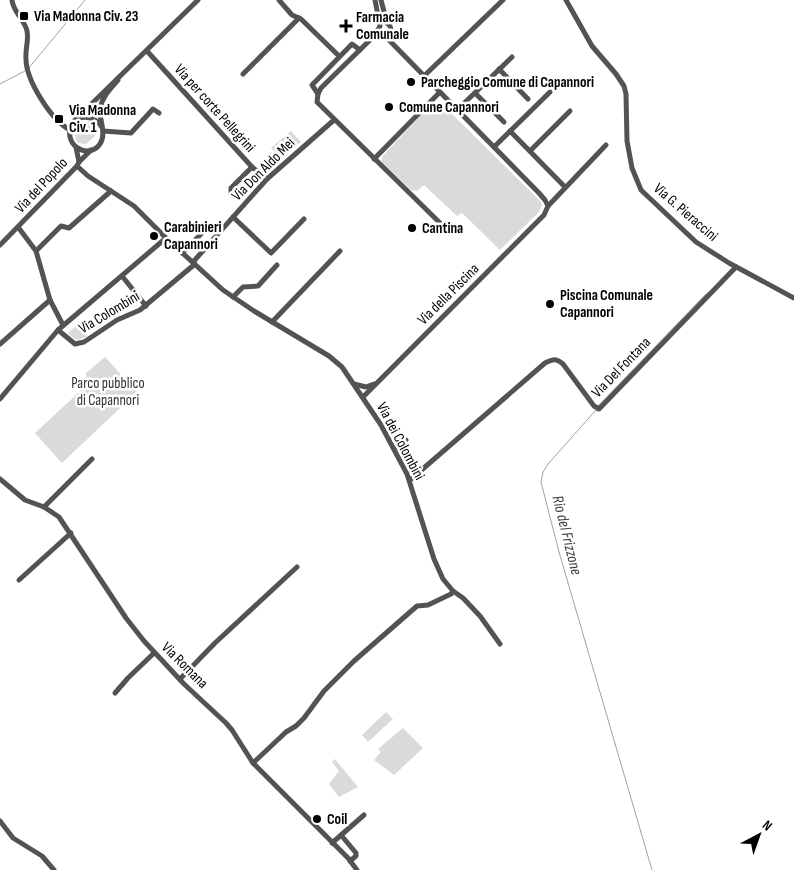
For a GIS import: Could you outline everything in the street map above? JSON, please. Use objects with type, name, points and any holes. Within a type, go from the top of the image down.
[{"type":"street","points":[[10,1],[27,30],[26,65],[28,73],[37,91],[57,121],[70,130],[73,122],[198,0]]},
{"type":"street","points":[[279,0],[292,15],[299,18],[339,56]]},
{"type":"street","points":[[375,0],[380,32],[494,147],[545,200],[548,206]]},
{"type":"street","points":[[381,0],[394,44]]},
{"type":"street","points":[[424,76],[503,0]]},
{"type":"street","name":"Via G. Pieraccini","points":[[566,0],[592,46],[624,86],[627,101],[627,141],[632,168],[641,190],[696,242],[794,298]]},
{"type":"street","points":[[243,74],[299,18]]},
{"type":"street","points":[[387,23],[383,23],[379,27],[372,38],[318,94],[317,102],[440,223]]},
{"type":"street","points":[[372,38],[390,32]]},
{"type":"street","points":[[318,94],[312,85],[314,82],[352,44],[360,50]]},
{"type":"street","name":"Via per corte Pellegrini","points":[[147,51],[252,167],[267,180]]},
{"type":"street","points":[[457,110],[512,56]]},
{"type":"street","points":[[499,69],[528,99]]},
{"type":"street","points":[[91,150],[100,144],[102,138],[100,109],[104,96],[118,80]]},
{"type":"street","points":[[374,159],[440,92]]},
{"type":"street","points":[[494,147],[550,92]]},
{"type":"street","points":[[475,93],[504,122]]},
{"type":"street","points":[[102,129],[131,133],[153,109],[159,113]]},
{"type":"street","points":[[530,151],[570,111]]},
{"type":"street","points":[[78,119],[91,117],[98,122],[102,129]]},
{"type":"street","name":"Via Don Aldo Mei","points":[[194,263],[267,180],[334,120]]},
{"type":"street","name":"Via del Popolo","points":[[70,130],[70,139],[76,147],[87,151],[91,150]]},
{"type":"street","points":[[510,131],[565,187]]},
{"type":"street","name":"Via della Piscina","points":[[363,397],[544,215],[548,206],[606,145]]},
{"type":"street","points":[[76,147],[78,164]]},
{"type":"street","name":"Via del Popolo","points":[[62,325],[50,300],[36,251],[18,228],[91,150]]},
{"type":"street","name":"Via dei Colombini","points":[[78,164],[88,176],[134,206],[182,253],[233,298],[335,360],[342,367],[363,397],[395,450],[410,480],[439,573],[453,592],[463,598],[480,616],[500,644]]},
{"type":"street","points":[[231,194],[231,188],[252,167]]},
{"type":"street","points":[[36,251],[61,226],[68,228],[111,191]]},
{"type":"street","points":[[233,217],[271,253],[304,219]]},
{"type":"street","points":[[0,245],[18,228]]},
{"type":"street","points":[[182,253],[205,230],[210,230]]},
{"type":"street","points":[[0,399],[62,325],[166,238]]},
{"type":"street","points":[[272,322],[340,251]]},
{"type":"street","name":"Via Colombini","points":[[58,330],[75,344],[80,344],[112,323],[134,314],[146,306],[194,263]]},
{"type":"street","points":[[233,298],[243,287],[258,286],[277,265]]},
{"type":"street","name":"Via Del Fontana","points":[[410,480],[553,358],[558,359],[563,364],[597,408],[736,266]]},
{"type":"street","points":[[122,276],[146,306]]},
{"type":"street","points":[[0,344],[50,300]]},
{"type":"street","points":[[354,384],[366,387],[379,382]]},
{"type":"street","points":[[395,450],[406,440]]},
{"type":"street","points":[[44,506],[92,459]]},
{"type":"street","name":"Via Romana","points":[[0,478],[25,500],[44,506],[56,514],[71,533],[126,618],[154,653],[232,730],[252,763],[357,870]]},
{"type":"street","points":[[19,580],[71,533]]},
{"type":"street","points":[[180,679],[215,643],[297,567]]},
{"type":"street","points":[[252,763],[286,732],[296,726],[324,691],[407,614],[417,606],[428,605],[453,592]]},
{"type":"street","points":[[115,693],[154,653]]},
{"type":"street","points":[[332,843],[364,815]]},
{"type":"street","points":[[0,821],[12,838],[42,856],[54,870]]},
{"type":"street","points":[[341,835],[356,853],[356,856],[350,861]]},
{"type":"green space","points":[[439,101],[541,202],[542,205],[539,212],[500,250],[462,213],[457,216],[424,185],[417,191],[411,190],[382,162],[382,157],[424,112]]},
{"type":"green space","points":[[91,121],[97,127],[96,135],[86,144],[78,143],[75,135],[77,129],[83,123]]},
{"type":"green space","points":[[291,131],[301,142],[282,159],[271,148]]},
{"type":"green space","points":[[252,174],[260,180],[248,193],[235,193]]},
{"type":"green space","points":[[77,325],[87,336],[76,339],[68,333]]},
{"type":"green space","name":"Parco pubblico di Capannori","points":[[105,357],[137,392],[62,463],[35,433],[90,382],[86,373]]},
{"type":"green space","points":[[386,712],[393,719],[368,742],[362,735]]},
{"type":"green space","points":[[403,728],[423,748],[394,775],[374,760],[381,752],[378,749]]},
{"type":"green space","points":[[335,759],[358,787],[339,797],[329,784],[339,771],[332,762]]},
{"type":"waterway","points":[[28,69],[85,0]]},
{"type":"waterway","points":[[0,84],[25,71]]},
{"type":"waterway","name":"Rio del Frizzone","points":[[598,406],[706,294]]},
{"type":"waterway","name":"Rio del Frizzone","points":[[596,410],[548,464],[543,472],[541,482],[559,552],[652,870]]},
{"type":"place","name":"Via Madonna Civ. 23","points":[[24,16]]},
{"type":"place","name":"Farmacia Comunale","points":[[346,26]]},
{"type":"place","name":"Parcheggio Comune di Capannori","points":[[411,82]]},
{"type":"place","name":"Comune Capannori","points":[[389,107]]},
{"type":"place","name":"Via Madonna Civ. 1","points":[[59,119]]},
{"type":"place","name":"Cantina","points":[[412,228]]},
{"type":"place","name":"Carabinieri Capannori","points":[[154,236]]},
{"type":"place","name":"Piscina Comunale Capannori","points":[[550,304]]},
{"type":"place","name":"Coil","points":[[317,819]]}]
